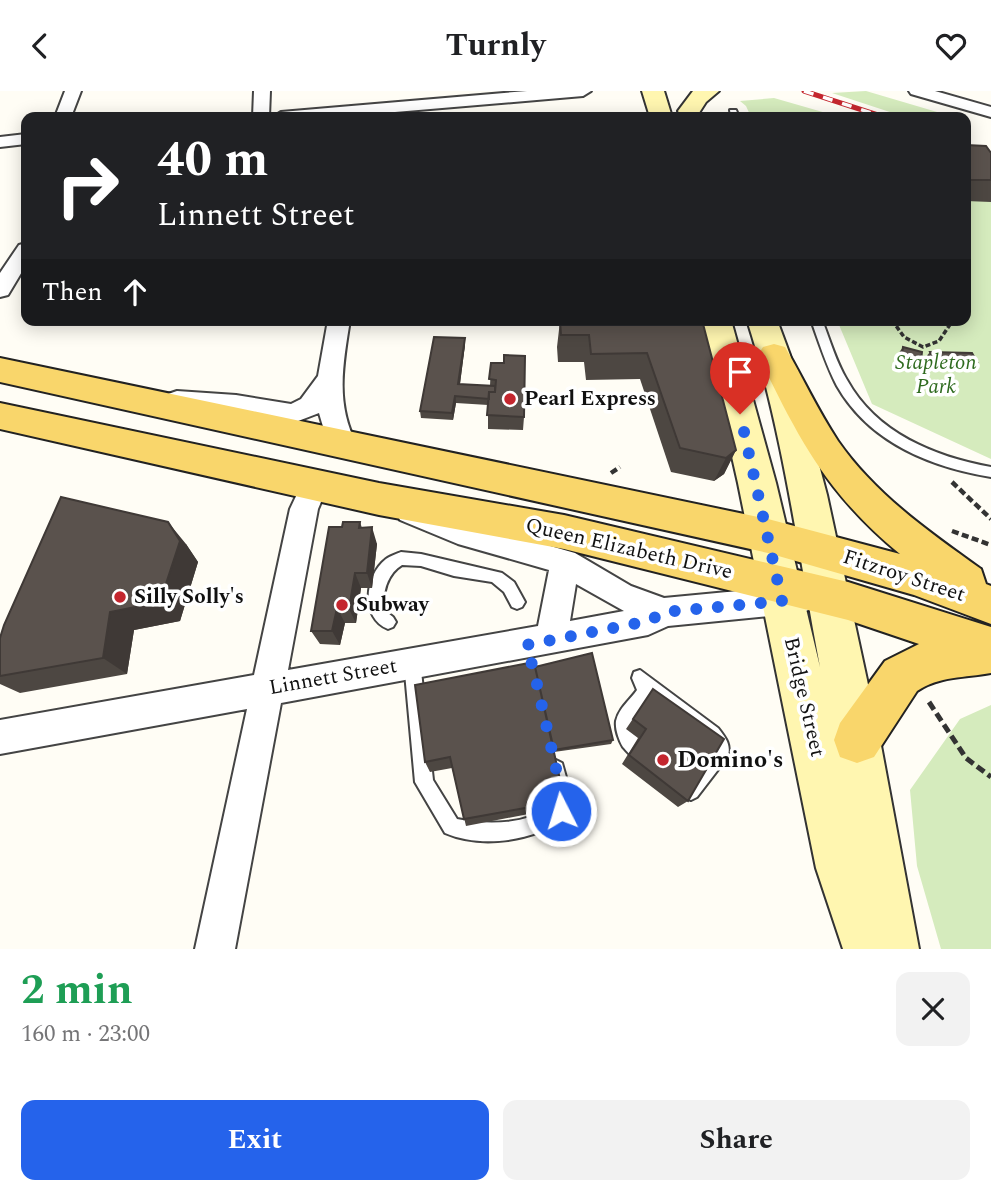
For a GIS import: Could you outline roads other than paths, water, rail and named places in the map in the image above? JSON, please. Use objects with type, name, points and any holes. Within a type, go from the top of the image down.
[{"type":"main road","points":[[653,91],[659,112]]},
{"type":"main road","points":[[687,107],[708,91]]},
{"type":"main road","points":[[719,332],[731,352],[745,356],[749,352],[747,326]]},
{"type":"main road","name":"Bridge Street","points":[[764,326],[774,355],[808,495],[817,548],[795,593],[842,868],[871,949]]},
{"type":"main road","name":"Bridge Street","points":[[719,332],[768,536],[857,740],[891,949]]},
{"type":"main road","points":[[774,355],[815,435],[847,479],[904,536],[991,598]]},
{"type":"main road","name":"Queen Elizabeth Drive","points":[[0,370],[817,548]]},
{"type":"main road","name":"Queen Elizabeth Drive","points":[[0,416],[316,483],[379,499],[564,532],[795,593]]},
{"type":"main road","name":"Fitzroy Street","points":[[817,548],[917,577],[991,605]]},
{"type":"main road","name":"Fitzroy Street","points":[[795,593],[991,650]]},
{"type":"main road","points":[[857,740],[901,676],[910,669],[940,659],[991,650]]},
{"type":"street","points":[[65,112],[73,91]]},
{"type":"street","points":[[261,112],[262,91]]},
{"type":"street","points":[[382,112],[441,97],[583,91]]},
{"type":"street","points":[[918,91],[991,112]]},
{"type":"street","points":[[0,142],[21,140]]},
{"type":"street","points":[[0,290],[21,257]]},
{"type":"street","points":[[338,326],[329,379],[332,418],[344,445]]},
{"type":"street","points":[[126,397],[236,404],[293,414],[310,406],[329,379]]},
{"type":"street","points":[[215,949],[304,509],[316,483]]},
{"type":"street","name":"Queen Elizabeth Drive","points":[[379,499],[458,532],[565,562],[621,596],[664,612],[795,593]]},
{"type":"street","points":[[536,649],[565,562]]},
{"type":"street","name":"Linnett Street","points":[[0,737],[412,662],[536,649],[649,621],[664,612]]},
{"type":"lane","points":[[818,326],[841,382],[860,409],[889,434],[940,461],[991,472]]},
{"type":"lane","points":[[388,622],[378,614],[375,597],[383,570],[391,563],[405,559],[427,560],[446,567],[495,576],[510,586],[516,602]]},
{"type":"lane","points":[[412,662],[424,782],[450,827],[467,832],[492,832],[552,819],[561,811],[562,795],[552,748]]},
{"type":"lane","points":[[640,678],[712,734],[720,744],[721,752],[691,791],[684,789],[629,740],[624,731],[622,725],[625,717],[646,690],[640,678]]},
{"type":"railway","points":[[804,91],[869,112]]},
{"type":"place","name":"Pearl Express","points":[[510,399]]},
{"type":"place","name":"Silly Solly's","points":[[120,597]]},
{"type":"place","name":"Subway","points":[[342,605]]},
{"type":"place","name":"Domino's","points":[[663,760]]},
{"type":"park label","name":"Stapleton Park","points":[[936,375]]}]
